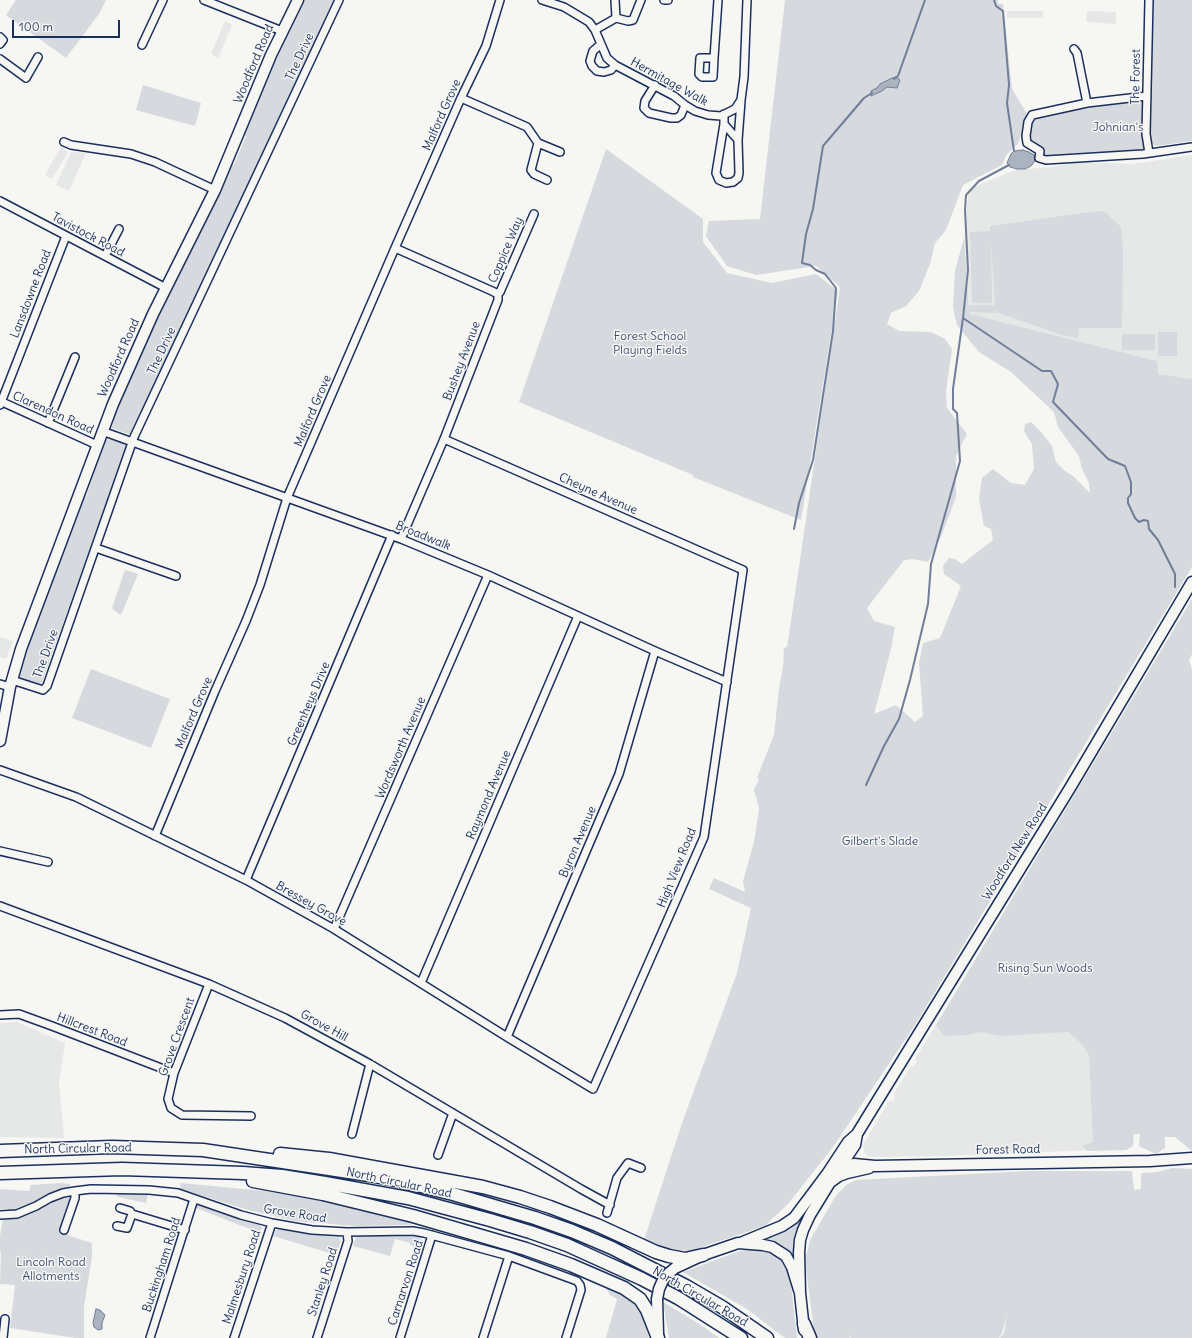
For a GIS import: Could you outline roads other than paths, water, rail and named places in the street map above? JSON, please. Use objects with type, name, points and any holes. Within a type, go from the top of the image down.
[{"type":"highway","name":"North Circular Road","points":[[0,1151],[112,1147],[203,1150],[327,1168],[401,1181],[453,1194],[535,1218],[612,1248],[657,1271],[722,1308],[767,1338]]},
{"type":"highway","points":[[203,1150],[244,1151],[329,1159],[483,1187],[520,1197],[597,1224],[656,1252],[685,1259],[703,1255]]},
{"type":"highway","name":"North Circular Road","points":[[0,1173],[162,1169],[282,1176],[366,1190],[449,1208],[530,1232],[573,1248],[642,1279],[678,1298],[741,1338]]},
{"type":"highway","points":[[202,1171],[323,1194],[413,1216],[526,1249],[576,1268],[624,1288],[632,1293],[640,1299],[647,1310],[658,1338]]},
{"type":"highway","points":[[804,1324],[810,1338]]},
{"type":"main road","name":"Woodford Road","points":[[0,741],[7,684],[122,381],[215,190],[282,31],[298,0]]},
{"type":"main road","name":"Woodford New Road","points":[[658,1338],[657,1298],[663,1280],[669,1273],[675,1268],[703,1255],[769,1232],[788,1223],[798,1213],[827,1174],[848,1142],[857,1134],[917,1034],[1070,788],[1192,582]]},
{"type":"main road","name":"Woodford New Road","points":[[800,1293],[800,1240],[803,1230],[810,1215],[855,1145],[857,1134]]},
{"type":"main road","points":[[855,1145],[864,1165]]},
{"type":"main road","name":"Forest Road","points":[[827,1174],[854,1164],[875,1166],[1150,1161],[1192,1158]]},
{"type":"main road","points":[[829,1184],[839,1176],[875,1166]]},
{"type":"main road","points":[[738,1243],[772,1247],[786,1256],[791,1264],[800,1293],[804,1324],[804,1338]]},
{"type":"street","points":[[142,45],[163,0]]},
{"type":"street","points":[[204,0],[282,31]]},
{"type":"street","name":"The Drive","points":[[7,684],[44,690],[45,688],[96,548],[132,442],[338,0]]},
{"type":"street","name":"Malford Grove","points":[[155,836],[215,691],[246,621],[260,585],[287,498],[461,98],[486,46],[500,0]]},
{"type":"street","name":"Hermitage Walk","points":[[542,0],[564,7],[589,22],[606,58],[615,65],[674,96],[685,106],[708,115],[721,116],[735,109],[741,100]]},
{"type":"street","points":[[615,0],[616,18]]},
{"type":"street","points":[[594,30],[616,18],[633,20],[641,0]]},
{"type":"street","points":[[714,58],[718,0]]},
{"type":"street","points":[[724,114],[724,124],[716,174],[719,180],[726,183],[733,182],[738,178],[738,140],[744,77],[747,0]]},
{"type":"street","name":"The Forest","points":[[1149,0],[1146,134],[1149,154]]},
{"type":"street","points":[[0,37],[3,40],[0,44]]},
{"type":"street","name":"Hermitage Walk","points":[[600,45],[593,51],[590,61],[592,66],[597,71],[604,72],[611,70],[615,65]]},
{"type":"street","points":[[1074,49],[1077,54],[1087,103]]},
{"type":"street","points":[[0,60],[26,78],[38,57]]},
{"type":"street","points":[[655,85],[645,101],[644,108],[649,113],[676,118],[681,115],[685,106]]},
{"type":"street","points":[[1147,96],[1087,103],[1032,115],[1029,118],[1026,136],[1027,143],[1040,152],[1039,158],[1046,160],[1149,154],[1192,147]]},
{"type":"street","points":[[461,98],[527,127],[538,143],[560,152]]},
{"type":"street","points":[[724,124],[738,140]]},
{"type":"street","points":[[64,142],[71,146],[130,154],[155,162],[215,190]]},
{"type":"street","points":[[538,143],[531,170],[534,174],[547,180]]},
{"type":"street","name":"Tavistock Road","points":[[0,201],[166,288]]},
{"type":"street","name":"Coppice Way","points":[[498,294],[534,214]]},
{"type":"street","points":[[105,256],[119,230]]},
{"type":"street","name":"Lansdowne Road","points":[[0,402],[66,236]]},
{"type":"street","points":[[395,248],[498,294]]},
{"type":"street","name":"Bushey Avenue","points":[[401,539],[444,439],[498,300],[498,294]]},
{"type":"street","points":[[48,423],[75,356]]},
{"type":"street","name":"Clarendon Road","points":[[0,402],[97,445]]},
{"type":"street","name":"Broadwalk","points":[[102,431],[392,535],[488,575],[727,682]]},
{"type":"street","name":"Cheyne Avenue","points":[[444,439],[743,570]]},
{"type":"street","name":"Greenheys Drive","points":[[246,880],[392,535]]},
{"type":"street","points":[[96,548],[176,576]]},
{"type":"street","name":"High View Road","points":[[593,1089],[704,837],[743,570]]},
{"type":"street","name":"Wordsworth Avenue","points":[[334,929],[488,575]]},
{"type":"street","name":"Raymond Avenue","points":[[421,982],[578,616]]},
{"type":"street","name":"Byron Avenue","points":[[507,1037],[619,774],[655,651]]},
{"type":"street","name":"Bressey Grove","points":[[0,770],[76,797],[246,880],[334,929],[593,1089]]},
{"type":"street","points":[[0,851],[48,862]]},
{"type":"street","name":"Grove Hill","points":[[0,906],[209,984],[285,1018],[370,1064],[610,1205]]},
{"type":"street","name":"Grove Crescent","points":[[209,984],[174,1073],[168,1099],[171,1108],[182,1115],[251,1116]]},
{"type":"street","name":"Hillcrest Road","points":[[0,1015],[19,1014],[174,1073]]},
{"type":"street","points":[[352,1134],[370,1064]]},
{"type":"street","points":[[438,1155],[453,1113]]},
{"type":"street","points":[[607,1213],[617,1178],[628,1163],[640,1168]]},
{"type":"street","name":"Grove Road","points":[[0,1215],[17,1214],[63,1193],[98,1189],[149,1190],[178,1194],[272,1223],[312,1230],[347,1232],[413,1231],[432,1235],[509,1256],[576,1281],[580,1285],[581,1290],[566,1338]]},
{"type":"street","points":[[64,1230],[75,1198],[75,1191]]},
{"type":"street","name":"Buckingham Road","points":[[150,1338],[194,1199]]},
{"type":"street","points":[[120,1208],[130,1211],[132,1214],[185,1230]]},
{"type":"street","points":[[118,1226],[127,1228],[132,1214]]},
{"type":"street","name":"Malmesbury Road","points":[[234,1338],[272,1223]]},
{"type":"street","name":"Stanley Road","points":[[317,1338],[348,1241],[347,1232]]},
{"type":"street","name":"Carnarvon Road","points":[[400,1338],[432,1235]]},
{"type":"street","points":[[483,1338],[509,1256]]},
{"type":"street","points":[[3,1338],[5,1319]]},
{"type":"waterway","points":[[894,79],[898,76],[925,0]]},
{"type":"waterway","points":[[994,0],[996,6],[1003,11],[1009,85],[1007,103],[1014,151]]},
{"type":"waterway","points":[[794,529],[799,503],[813,460],[833,331],[836,288],[825,274],[816,270],[810,265],[802,263],[806,234],[813,209],[823,146],[864,98],[872,93]]},
{"type":"waterway","points":[[866,785],[884,746],[899,719],[928,604],[931,564],[960,461],[957,413],[953,409],[953,389],[968,270],[965,210],[966,195],[979,181],[1009,165]]},
{"type":"waterway","points":[[963,318],[1042,371],[1051,371],[1058,384],[1053,402],[1108,459],[1125,466],[1131,482],[1131,494],[1128,498],[1128,503],[1135,518],[1139,522],[1144,520],[1148,521],[1149,529],[1158,540],[1175,574],[1175,587]]},
{"type":"park label","name":"Johnian's","points":[[1118,128]]},
{"type":"park label","name":"Forest School Playing Fields","points":[[650,344]]},
{"type":"park label","name":"Gilbert's Slade","points":[[880,842]]},
{"type":"park label","name":"Rising Sun Woods","points":[[1045,969]]},
{"type":"park label","name":"Lincoln Road Allotments","points":[[51,1270]]}]
